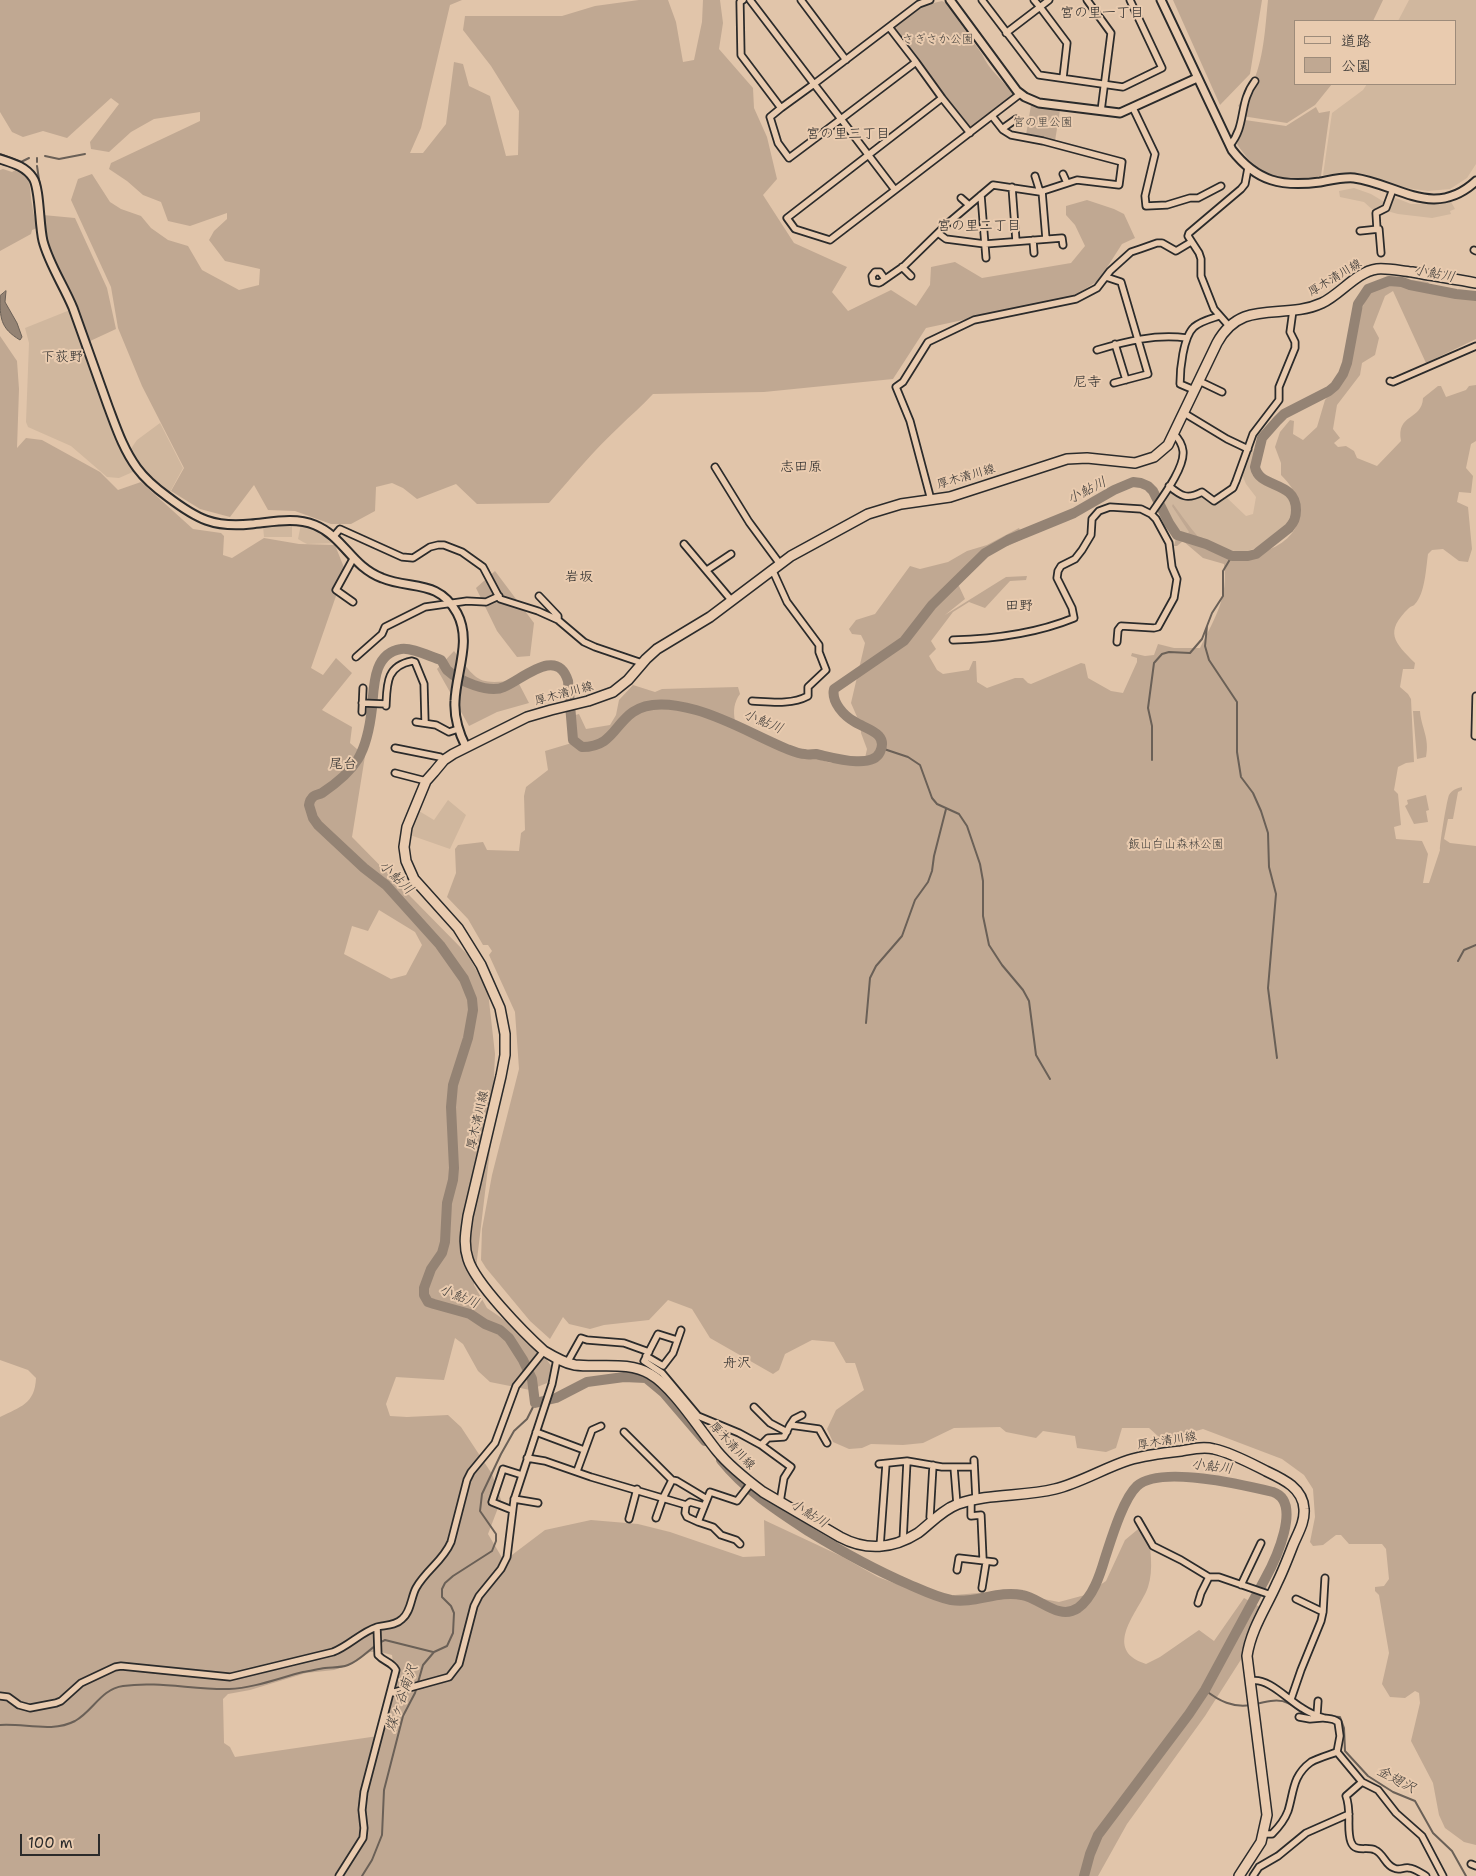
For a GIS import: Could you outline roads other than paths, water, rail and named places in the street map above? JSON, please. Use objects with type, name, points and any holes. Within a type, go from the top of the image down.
[{"type":"main road","name":"厚木清川線","points":[[1240,1876],[1255,1854],[1264,1834],[1267,1807],[1248,1656],[1250,1639],[1267,1594],[1303,1521],[1304,1508],[1301,1497],[1295,1488],[1284,1479],[1225,1452],[1202,1448],[1141,1457],[1058,1488],[973,1500],[957,1505],[932,1521],[918,1533],[903,1541],[880,1547],[863,1546],[851,1543],[750,1485],[719,1453],[667,1384],[654,1376],[639,1369],[582,1366],[567,1363],[544,1351],[479,1280],[470,1266],[466,1251],[465,1239],[468,1216],[504,1063],[504,1023],[495,993],[472,949],[447,914],[414,879],[406,861],[404,847],[407,827],[426,781],[442,762],[466,747],[534,715],[582,703],[612,692],[628,680],[657,649],[710,617],[776,566],[806,547],[868,514],[901,504],[950,497],[1067,459],[1087,458],[1135,463],[1146,461],[1161,452],[1168,445],[1174,434],[1217,343],[1229,326],[1244,316],[1302,310],[1322,303],[1362,275],[1378,269],[1399,270],[1476,283]]},
{"type":"street","points":[[743,0],[740,2],[741,55],[781,108]]},
{"type":"street","points":[[750,0],[895,190]]},
{"type":"street","points":[[801,0],[846,60]]},
{"type":"street","points":[[916,62],[789,158],[778,143],[770,117],[889,27],[918,2],[930,0]]},
{"type":"street","points":[[950,0],[1020,94],[1039,103],[1120,113],[1197,78]]},
{"type":"street","points":[[982,0],[1039,75],[1123,87],[1162,68],[1130,0]]},
{"type":"street","points":[[1034,0],[1067,43],[1063,78]]},
{"type":"street","points":[[1006,32],[1049,0]]},
{"type":"street","points":[[1087,0],[1111,33],[1101,111]]},
{"type":"street","points":[[1161,0],[1230,145],[1248,168],[1262,177],[1285,184],[1302,184],[1352,178],[1382,185],[1418,198],[1430,199],[1451,196],[1464,190],[1476,181]]},
{"type":"street","points":[[889,27],[970,133]]},
{"type":"street","points":[[1230,145],[1240,130],[1246,95],[1255,81]]},
{"type":"street","points":[[942,98],[787,218],[795,229],[830,240],[1020,94]]},
{"type":"street","points":[[1133,108],[1154,154],[1144,206],[1167,205],[1190,198],[1198,198],[1208,191],[1221,186]]},
{"type":"street","points":[[886,279],[902,267],[938,232],[993,185],[1041,192],[1077,180],[1092,178],[1119,185],[1122,162],[1042,141],[1014,136],[1002,129],[992,116]]},
{"type":"street","points":[[1002,129],[1016,119]]},
{"type":"street","points":[[0,159],[26,170],[36,182],[43,242],[72,308],[122,443],[139,472],[191,514],[205,521],[228,526],[285,520],[302,521],[315,525],[334,536],[353,559],[379,577],[399,583],[418,585],[442,595],[456,610],[462,626],[464,643],[455,708],[458,729],[466,747]]},
{"type":"street","points":[[1229,326],[1214,309],[1201,276],[1199,253],[1188,236],[1189,233],[1241,189],[1245,184],[1248,168]]},
{"type":"street","points":[[1063,174],[1067,183]]},
{"type":"street","points":[[1035,176],[1041,192],[1046,239]]},
{"type":"street","points":[[1012,187],[1016,242]]},
{"type":"street","points":[[1381,253],[1376,213],[1386,208],[1393,190]]},
{"type":"street","points":[[981,195],[986,258]]},
{"type":"street","points":[[961,198],[969,206]]},
{"type":"street","points":[[942,217],[948,224]]},
{"type":"street","points":[[1360,231],[1377,229]]},
{"type":"street","points":[[938,232],[946,239],[985,244],[1062,238],[1063,245]]},
{"type":"street","points":[[920,238],[926,245]]},
{"type":"street","points":[[1033,240],[1034,254]]},
{"type":"street","points":[[931,500],[910,421],[896,387],[903,382],[928,342],[974,320],[1076,299],[1097,288],[1110,271],[1131,252],[1157,243],[1162,243],[1176,251],[1191,242]]},
{"type":"street","points":[[902,267],[911,276]]},
{"type":"street","points":[[1106,277],[1121,282],[1148,374],[1114,383]]},
{"type":"street","points":[[1169,486],[1185,497],[1194,496],[1202,492],[1216,501],[1232,488],[1253,434],[1279,400],[1279,387],[1295,348],[1295,342],[1290,332],[1293,310]]},
{"type":"street","points":[[1194,390],[1180,384],[1181,364],[1187,338],[1192,328],[1219,316]]},
{"type":"street","points":[[1096,350],[1153,337],[1187,338]]},
{"type":"street","points":[[1116,344],[1126,380]]},
{"type":"street","points":[[1390,381],[1393,382],[1476,346]]},
{"type":"street","points":[[1199,381],[1222,392]]},
{"type":"street","points":[[1184,413],[1227,439],[1248,449]]},
{"type":"street","points":[[1152,512],[1182,463],[1183,455],[1180,441],[1174,434]]},
{"type":"street","points":[[714,467],[776,566],[787,602],[819,645],[819,652],[826,670],[808,687],[808,696],[802,699],[792,702],[752,700]]},
{"type":"street","points":[[953,640],[985,640],[1050,628],[1074,618],[1072,608],[1057,578],[1061,566],[1075,559],[1082,550],[1091,535],[1094,514],[1099,510],[1110,507],[1141,509],[1152,512],[1169,542],[1172,567],[1177,579],[1174,598],[1158,627],[1121,626],[1118,630],[1117,642]]},
{"type":"street","points":[[334,536],[340,529],[386,551],[409,558],[438,545],[447,546],[462,552],[484,567],[500,599],[538,611],[558,620],[588,644],[606,652],[642,663]]},
{"type":"street","points":[[684,544],[732,601]]},
{"type":"street","points":[[707,570],[731,554]]},
{"type":"street","points":[[353,559],[336,591],[353,602]]},
{"type":"street","points":[[356,657],[382,634],[385,627],[425,607],[467,601],[486,602],[499,596]]},
{"type":"street","points":[[539,596],[558,616],[558,620]]},
{"type":"street","points":[[363,703],[385,704],[388,682],[395,667],[412,661],[415,662],[424,684],[425,722]]},
{"type":"street","points":[[362,712],[363,688]]},
{"type":"street","points":[[1475,736],[1476,696]]},
{"type":"street","points":[[416,722],[436,725],[451,735],[458,729]]},
{"type":"street","points":[[395,748],[440,757],[442,762]]},
{"type":"street","points":[[395,773],[426,781]]},
{"type":"street","points":[[567,1363],[580,1338],[624,1343],[648,1354],[663,1366],[673,1353],[681,1330]]},
{"type":"street","points":[[677,1340],[658,1334],[644,1361],[662,1373],[667,1384],[698,1416],[739,1432],[791,1466],[784,1478],[780,1502]]},
{"type":"street","points":[[0,1696],[8,1697],[19,1705],[30,1708],[56,1703],[61,1701],[81,1683],[121,1666],[230,1678],[333,1652],[344,1648],[365,1632],[377,1627],[394,1624],[403,1619],[423,1576],[447,1551],[467,1480],[471,1472],[495,1443],[519,1382],[544,1351]]},
{"type":"street","points":[[391,1693],[449,1677],[459,1664],[474,1606],[479,1596],[501,1569],[507,1557],[514,1498],[552,1384],[557,1359]]},
{"type":"street","points":[[754,1407],[770,1423],[786,1432]]},
{"type":"street","points":[[760,1445],[768,1438],[784,1437],[790,1425],[802,1414]]},
{"type":"street","points":[[790,1425],[819,1429],[828,1443]]},
{"type":"street","points":[[578,1471],[592,1430],[601,1426]]},
{"type":"street","points":[[537,1429],[584,1450]]},
{"type":"street","points":[[624,1432],[672,1480],[707,1498]]},
{"type":"street","points":[[528,1458],[578,1471],[591,1477],[686,1505],[690,1502],[704,1506]]},
{"type":"street","points":[[974,1460],[971,1516],[981,1515],[983,1559],[986,1562],[982,1588]]},
{"type":"street","points":[[879,1464],[907,1461],[954,1468],[974,1467]]},
{"type":"street","points":[[903,1541],[907,1461]]},
{"type":"street","points":[[880,1547],[886,1464]]},
{"type":"street","points":[[932,1521],[930,1517],[933,1465]]},
{"type":"street","points":[[954,1468],[957,1505]]},
{"type":"street","points":[[512,1510],[492,1502],[503,1469],[522,1475]]},
{"type":"street","points":[[656,1518],[672,1480]]},
{"type":"street","points":[[698,1522],[710,1492],[737,1501],[750,1485]]},
{"type":"street","points":[[628,1519],[637,1490]]},
{"type":"street","points":[[514,1498],[538,1503]]},
{"type":"street","points":[[686,1505],[685,1513],[687,1517],[713,1527],[721,1535],[736,1540],[740,1544]]},
{"type":"street","points":[[1138,1520],[1153,1546],[1209,1577],[1218,1577],[1267,1594]]},
{"type":"street","points":[[1242,1585],[1262,1543]]},
{"type":"street","points":[[957,1570],[959,1558],[994,1562]]},
{"type":"street","points":[[1198,1603],[1209,1577]]},
{"type":"street","points":[[1291,1699],[1323,1612],[1325,1578]]},
{"type":"street","points":[[1296,1599],[1323,1612]]},
{"type":"street","points":[[339,1876],[363,1838],[362,1810],[364,1792],[396,1670],[394,1666],[382,1660],[378,1655],[377,1627]]},
{"type":"street","points":[[1251,1681],[1261,1680],[1291,1699],[1301,1708],[1338,1722],[1340,1736],[1337,1752]]},
{"type":"street","points":[[1318,1700],[1320,1716]]},
{"type":"street","points":[[1299,1717],[1310,1720],[1320,1716]]},
{"type":"street","points":[[1264,1834],[1272,1834],[1288,1812],[1294,1784],[1304,1770],[1312,1762],[1337,1752]]},
{"type":"street","points":[[1337,1752],[1362,1782],[1378,1790],[1396,1813],[1422,1836],[1443,1876]]},
{"type":"street","points":[[1362,1782],[1346,1796],[1349,1804],[1352,1845],[1357,1849],[1372,1848],[1378,1851],[1383,1855],[1389,1866],[1396,1870],[1410,1868],[1426,1876]]},
{"type":"street","points":[[1253,1876],[1259,1867],[1278,1856],[1306,1833],[1349,1814]]},
{"type":"waterway","points":[[0,154],[21,162],[29,158]]},
{"type":"waterway","points":[[45,156],[59,159],[85,154]]},
{"type":"waterway","points":[[37,166],[42,200]]},
{"type":"waterway","name":"小鮎川","points":[[705,1441],[664,1393],[646,1378],[624,1377],[587,1382],[556,1398],[535,1403],[532,1379],[509,1338],[500,1330],[485,1324],[470,1314],[428,1302],[424,1295],[424,1288],[431,1269],[442,1253],[445,1242],[447,1203],[454,1168],[451,1107],[453,1085],[468,1038],[473,1010],[472,999],[464,979],[440,945],[386,885],[364,868],[318,825],[313,818],[309,805],[313,797],[337,782],[355,764],[361,753],[369,728],[375,681],[380,664],[392,652],[410,649],[441,660],[447,670],[466,682],[490,689],[504,687],[539,668],[548,665],[556,666],[563,671],[568,681],[573,740],[582,747],[592,746],[606,739],[627,717],[640,708],[664,705],[696,710],[708,714],[798,753],[816,754],[851,761],[869,760],[876,757],[880,752],[881,740],[875,732],[851,719],[843,712],[834,699],[834,689],[904,641],[932,605],[985,553],[1008,540],[1074,513],[1114,490],[1133,482],[1148,486],[1153,491],[1177,535],[1206,544],[1232,556],[1256,554],[1289,528],[1296,513],[1294,500],[1290,494],[1263,479],[1258,474],[1255,467],[1262,438],[1284,414],[1335,386],[1343,374],[1347,363],[1358,304],[1368,289],[1389,281],[1476,296]]},
{"type":"waterway","points":[[1152,760],[1152,726],[1148,708],[1154,663],[1162,654],[1169,652],[1190,653],[1202,639],[1212,613],[1223,596],[1223,571],[1232,556]]},
{"type":"waterway","points":[[1207,626],[1205,646],[1209,660],[1237,702],[1237,752],[1241,777],[1253,793],[1268,833],[1269,867],[1276,894],[1268,988],[1277,1058]]},
{"type":"waterway","points":[[881,748],[908,757],[920,765],[932,798],[937,804],[959,814],[967,826],[980,864],[983,881],[983,916],[989,945],[1002,965],[1023,990],[1029,1001],[1036,1055],[1050,1079]]},
{"type":"waterway","points":[[866,1023],[870,978],[876,966],[902,936],[915,900],[928,882],[946,809]]},
{"type":"waterway","points":[[1458,961],[1464,950],[1476,945]]},
{"type":"waterway","name":"煤ヶ谷南沢","points":[[362,1876],[372,1860],[382,1835],[384,1790],[403,1716],[415,1693],[423,1665],[434,1652],[447,1646],[453,1633],[454,1613],[451,1606],[442,1597],[442,1589],[445,1583],[453,1576],[492,1551],[496,1541],[496,1534],[480,1511],[482,1494],[514,1431],[527,1419],[535,1403]]},
{"type":"waterway","name":"小鮎川","points":[[721,1460],[740,1481],[796,1523],[857,1559],[908,1584],[934,1595],[960,1601],[1004,1594],[1022,1595],[1050,1608],[1064,1612],[1078,1608],[1092,1592],[1127,1500],[1137,1486],[1148,1480],[1164,1477],[1203,1478],[1273,1492],[1282,1498],[1286,1507],[1284,1532],[1269,1571],[1205,1690],[1098,1835],[1084,1876]]},
{"type":"waterway","points":[[0,1725],[47,1727],[66,1725],[81,1717],[109,1691],[123,1686],[149,1684],[229,1689],[257,1685],[303,1672],[342,1667],[353,1663],[385,1640],[433,1652]]},
{"type":"waterway","name":"金翅沢","points":[[1205,1690],[1226,1703],[1244,1706],[1251,1705]]},
{"type":"waterway","name":"金翅沢","points":[[1256,1704],[1280,1701],[1291,1705],[1304,1714],[1312,1715]]},
{"type":"waterway","name":"金翅沢","points":[[1326,1716],[1340,1717],[1344,1728],[1345,1751],[1368,1776],[1393,1792],[1415,1801],[1433,1833],[1452,1851],[1466,1876]]},
{"type":"district","name":"宮の里一丁目","points":[[1102,13]]},
{"type":"district","name":"宮の里三丁目","points":[[848,134]]},
{"type":"district","name":"宮の里二丁目","points":[[979,226]]},
{"type":"district","name":"下荻野","points":[[62,357]]},
{"type":"district","name":"尼寺","points":[[1087,382]]},
{"type":"district","name":"志田原","points":[[801,467]]},
{"type":"district","name":"岩坂","points":[[579,577]]},
{"type":"district","name":"田野","points":[[1019,606]]},
{"type":"district","name":"尾台","points":[[343,764]]},
{"type":"district","name":"舟沢","points":[[737,1363]]},
{"type":"park label","name":"さぎさか公園","points":[[938,40]]},
{"type":"park label","name":"宮の里公園","points":[[1043,123]]},
{"type":"park label","name":"飯山白山森林公園","points":[[1176,845]]}]
